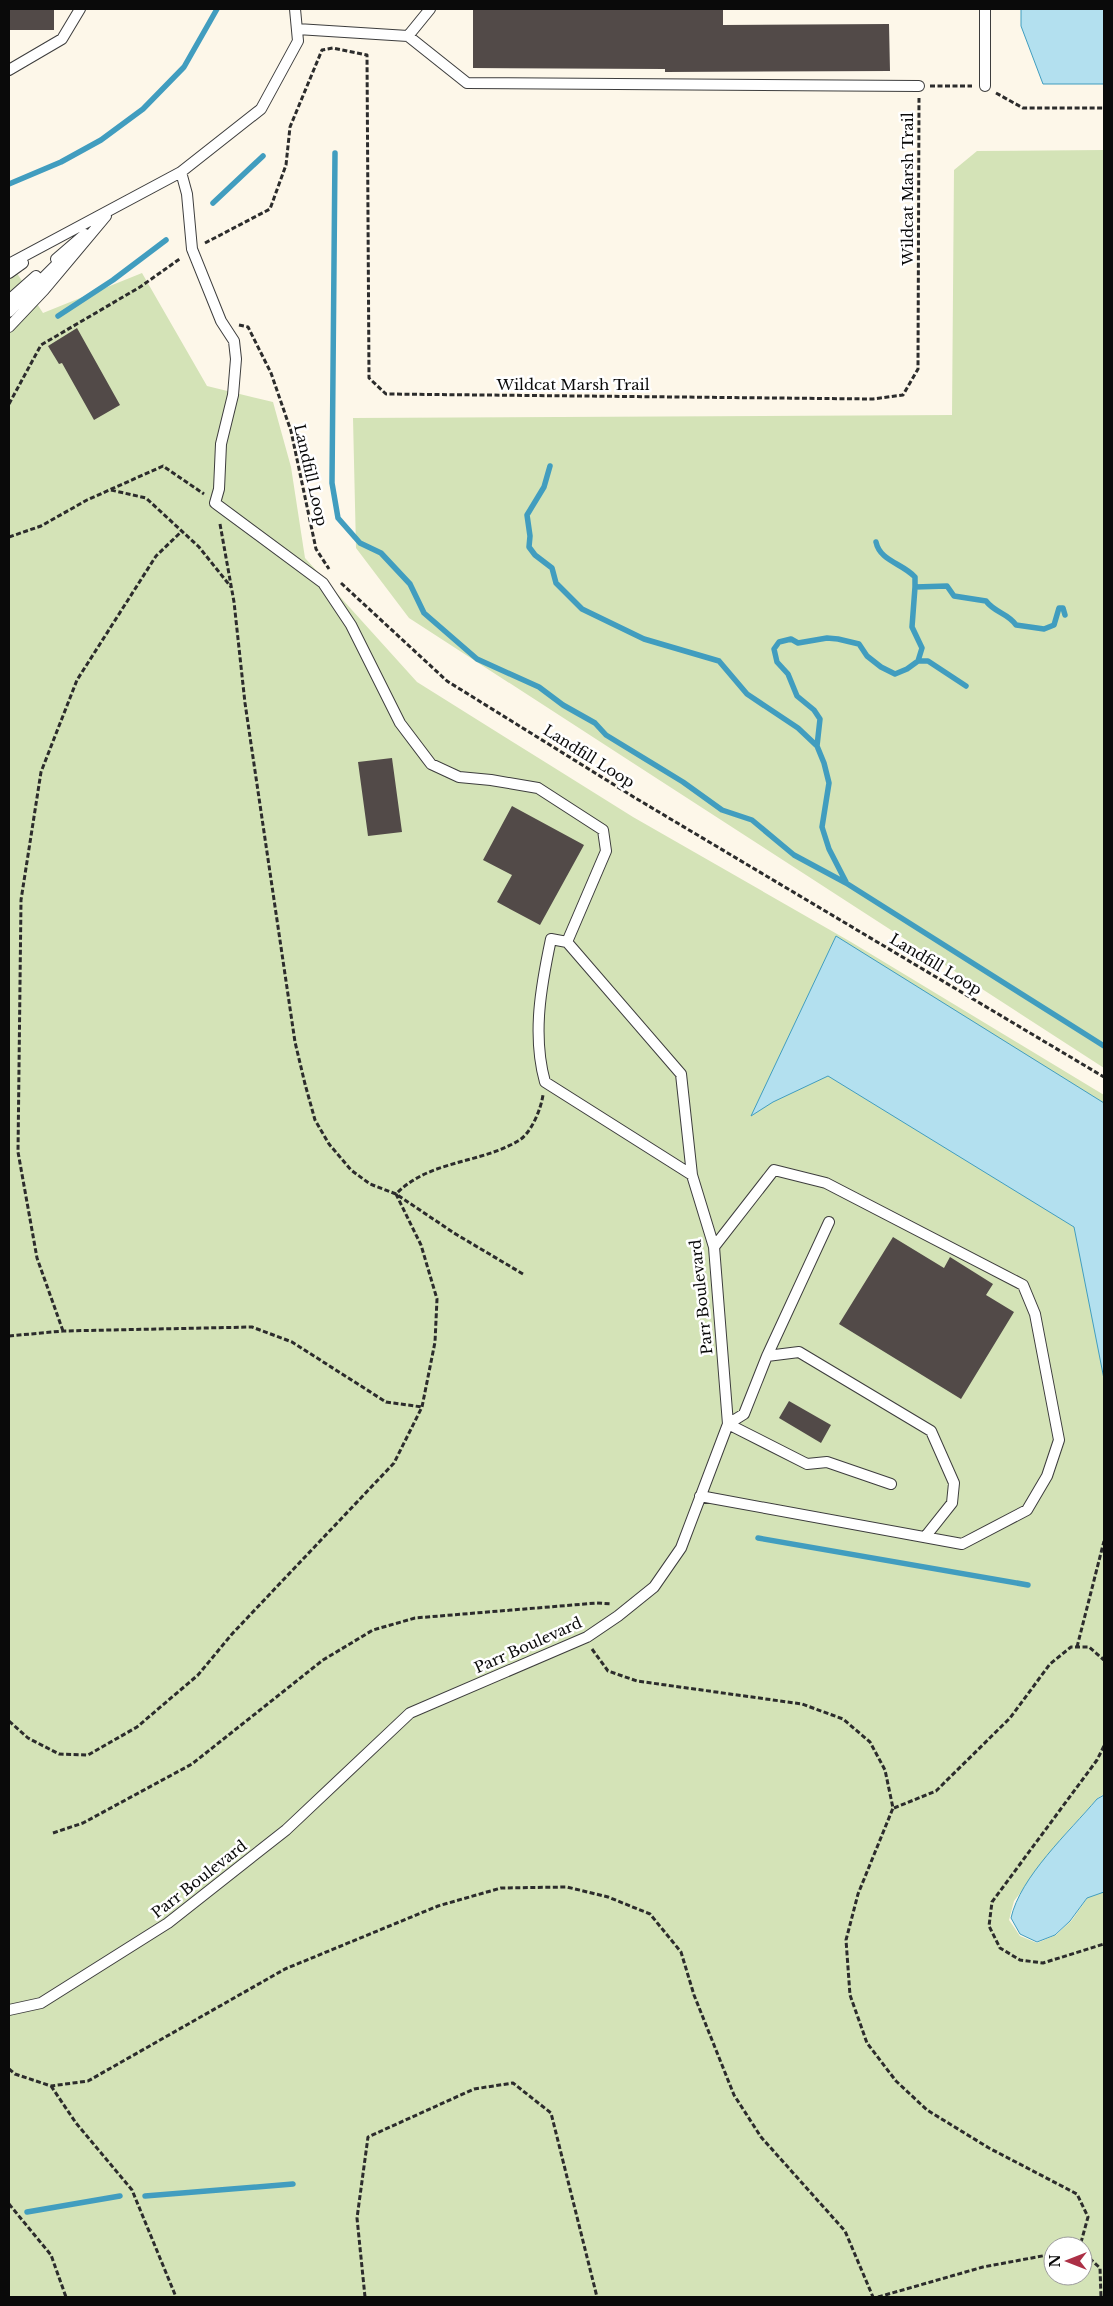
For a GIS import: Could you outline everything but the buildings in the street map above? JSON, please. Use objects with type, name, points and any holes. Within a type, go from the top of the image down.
[{"type":"lane","points":[[9,70],[62,39],[80,9]]},
{"type":"lane","points":[[9,273],[181,172],[261,109],[298,41],[295,9]]},
{"type":"lane","points":[[408,36],[430,9]]},
{"type":"lane","points":[[985,9],[985,86]]},
{"type":"lane","points":[[297,29],[408,36],[467,83],[919,86]]},
{"type":"lane","points":[[181,172],[187,194],[192,249],[222,321],[234,341],[236,359],[233,395],[221,444],[218,489],[215,503],[323,583],[351,625],[400,723],[431,764],[459,777],[538,788],[603,830],[606,851],[568,942],[551,939],[540,990],[539,1061],[545,1082],[692,1175]]},
{"type":"lane","points":[[9,264],[110,212]]},
{"type":"lane","points":[[9,300],[110,212]]},
{"type":"lane","points":[[9,312],[110,212]]},
{"type":"lane","points":[[9,327],[44,290],[110,212]]},
{"type":"lane","name":"Parr Boulevard","points":[[9,2010],[41,2003],[168,1923],[286,1830],[410,1713],[587,1637],[654,1587],[680,1548],[728,1424],[714,1247],[692,1175],[681,1074],[568,942]]},
{"type":"lane","points":[[700,1496],[962,1544],[1027,1510],[1047,1476],[1059,1440],[1035,1314],[1023,1285],[826,1183],[774,1170],[714,1247]]},
{"type":"lane","points":[[728,1424],[744,1414],[767,1356],[829,1222]]},
{"type":"lane","points":[[767,1356],[799,1352],[931,1431],[954,1483],[952,1503],[924,1537]]},
{"type":"lane","points":[[728,1424],[807,1464],[827,1462],[891,1484]]},
{"type":"path","name":"Wildcat Marsh Trail","points":[[192,249],[270,209],[286,164],[290,127],[322,50],[333,48],[367,55],[369,378],[386,394],[873,399],[903,395],[918,369],[919,86]]},
{"type":"path","points":[[919,86],[985,86],[1023,108],[1104,108]]},
{"type":"path","points":[[9,404],[41,345],[140,287],[192,249]]},
{"type":"path","name":"Landfill Loop","points":[[222,321],[248,327],[271,373],[291,431],[316,550],[334,577],[447,681],[638,800],[1104,1077]]},
{"type":"path","points":[[9,537],[41,526],[110,490],[163,466],[215,503],[231,587],[295,1042],[315,1120],[351,1170],[370,1184],[396,1194],[454,1233],[523,1274]]},
{"type":"path","points":[[110,490],[146,498],[199,547],[231,587]]},
{"type":"path","points":[[63,1331],[37,1258],[18,1152],[21,900],[41,772],[77,680],[156,556],[182,531]]},
{"type":"path","points":[[396,1194],[405,1184],[440,1166],[479,1156],[520,1140],[541,1112],[545,1082]]},
{"type":"path","points":[[9,1721],[28,1738],[59,1754],[88,1755],[137,1727],[198,1675],[232,1634],[394,1463],[422,1407],[435,1342],[436,1299],[421,1244],[396,1194]]},
{"type":"path","points":[[9,1336],[63,1331],[252,1327],[292,1342],[386,1402],[422,1407]]},
{"type":"path","points":[[1077,1647],[1104,1541]]},
{"type":"path","points":[[53,1833],[83,1823],[192,1764],[323,1660],[373,1630],[425,1618],[597,1602],[630,1606]]},
{"type":"path","points":[[587,1637],[594,1655],[608,1671],[637,1681],[802,1704],[843,1719],[870,1742],[885,1770],[894,1808],[858,1894],[846,1940],[850,1994],[867,2043],[896,2082],[927,2110],[989,2148],[1077,2194],[1088,2217],[1083,2236]]},
{"type":"path","points":[[894,1808],[936,1791],[1010,1718],[1050,1664],[1071,1647],[1089,1647],[1104,1660]]},
{"type":"path","points":[[1104,1746],[1097,1760],[992,1902],[988,1926],[1000,1948],[1020,1960],[1043,1963],[1104,1944]]},
{"type":"path","points":[[9,2069],[15,2074],[51,2086],[88,2082],[285,1968],[438,1906],[501,1888],[567,1887],[600,1895],[650,1914],[681,1952],[694,1995],[734,2095],[761,2137],[845,2231],[874,2297]]},
{"type":"path","points":[[365,2297],[357,2218],[368,2137],[474,2089],[513,2083],[551,2113],[598,2297]]},
{"type":"path","points":[[51,2086],[76,2123],[132,2190],[176,2297]]},
{"type":"path","points":[[9,2204],[51,2255],[66,2297]]},
{"type":"path","points":[[878,2297],[983,2267],[1043,2256]]},
{"type":"path","points":[[1093,2263],[1100,2268],[1101,2297]]},
{"type":"green space","points":[[1104,150],[1104,1068],[409,618],[356,548],[353,418],[952,415],[954,170],[977,151]]},
{"type":"green space","points":[[9,261],[43,313],[142,273],[207,386],[273,402],[291,467],[305,558],[417,682],[633,817],[851,942],[1104,1095],[1104,1794],[1098,1798],[1066,1833],[1014,1901],[1009,1920],[1020,1936],[1037,1943],[1056,1935],[1072,1920],[1088,1897],[1104,1892],[1104,2297],[9,2297]]},
{"type":"water","points":[[1021,9],[1104,9],[1104,84],[1043,84],[1021,26]]},
{"type":"water","points":[[836,936],[1104,1103],[1104,1379],[1074,1227],[828,1076],[773,1102],[751,1116]]},
{"type":"water","points":[[1104,1795],[1104,1892],[1087,1898],[1070,1921],[1055,1935],[1037,1942],[1020,1934],[1011,1918],[1016,1902],[1024,1887],[1060,1840],[1097,1799]]},
{"type":"waterway","points":[[9,184],[61,162],[101,140],[143,109],[184,67],[217,9]]},
{"type":"waterway","points":[[335,153],[332,483],[338,518],[360,543],[381,553],[410,584],[424,613],[477,659],[539,687],[563,705],[595,723],[606,735],[683,782],[722,810],[752,820],[794,855],[846,883],[1104,1046]]},
{"type":"waterway","points":[[213,203],[263,156]]},
{"type":"waterway","points":[[58,316],[113,280],[166,240]]},
{"type":"waterway","points":[[550,466],[544,487],[527,515],[530,536],[529,547],[535,555],[552,568],[556,583],[582,609],[644,639],[719,661],[747,694],[798,728],[817,746],[829,783],[822,827],[829,849],[846,882]]},
{"type":"waterway","points":[[876,542],[882,554],[915,577],[915,587]]},
{"type":"waterway","points":[[817,746],[820,719],[814,710],[797,696],[788,674],[777,662],[774,649],[779,642],[791,639],[798,643],[827,638],[859,644],[867,656],[881,667],[895,674],[907,669],[918,661],[922,648],[912,627],[915,587],[947,586],[954,596],[986,601],[1016,625],[1044,629],[1054,625],[1059,608],[1063,608],[1065,615]]},
{"type":"waterway","points":[[918,661],[928,661],[966,686]]},
{"type":"waterway","points":[[758,1538],[1028,1585]]},
{"type":"waterway","points":[[145,2196],[293,2184]]},
{"type":"waterway","points":[[27,2212],[120,2196]]}]
